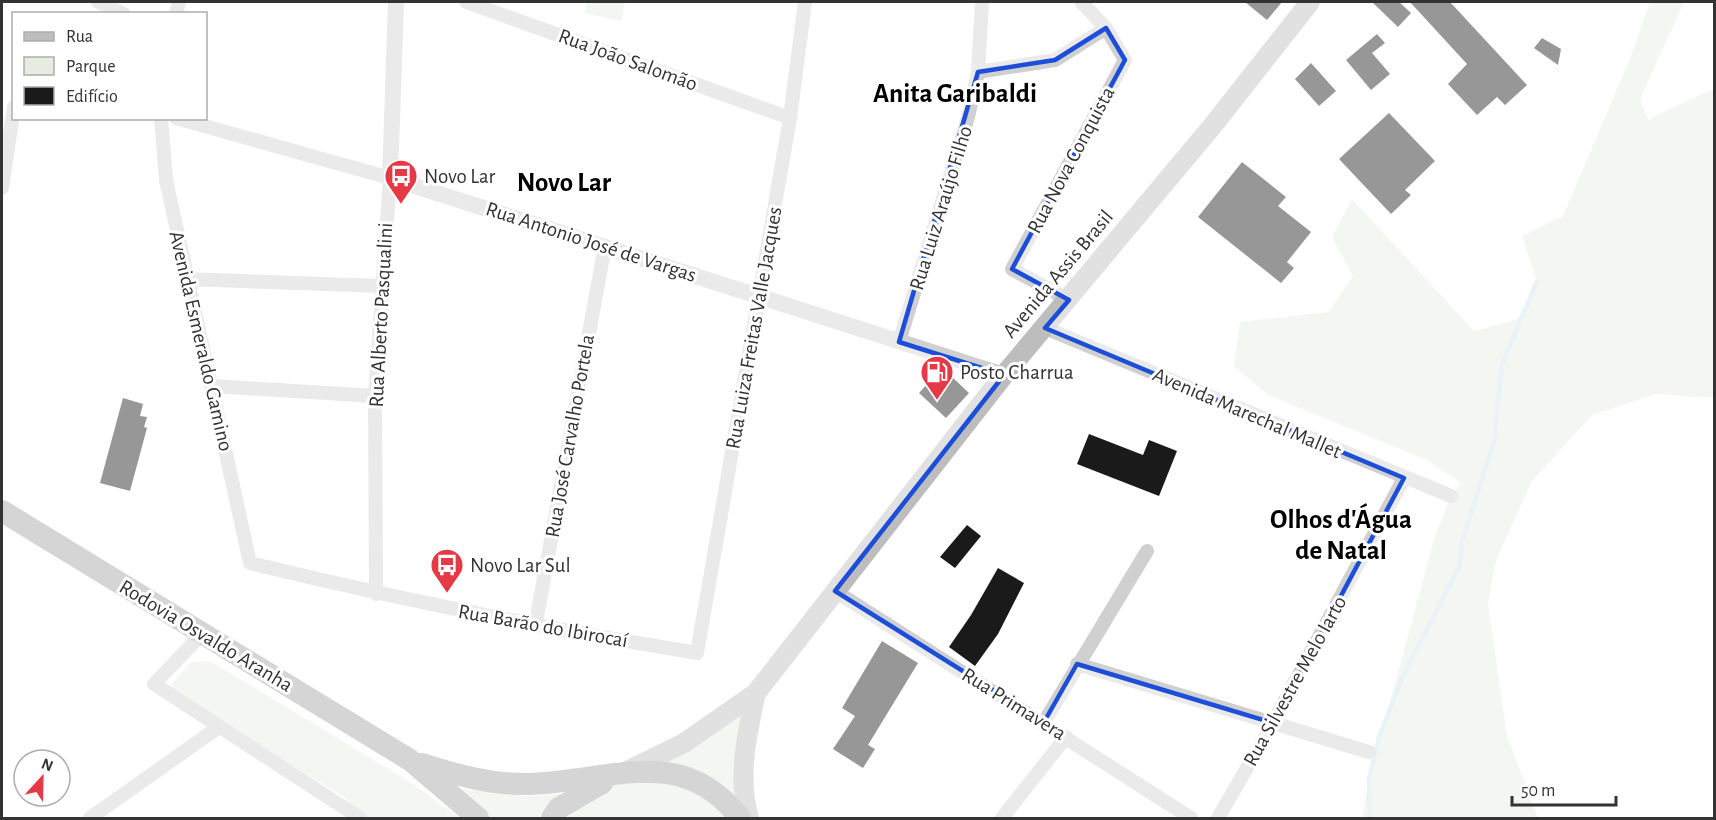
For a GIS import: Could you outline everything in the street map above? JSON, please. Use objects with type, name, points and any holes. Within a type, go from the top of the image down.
[{"type":"highway","name":"Rodovia Osvaldo Aranha","points":[[2,511],[410,760]]},
{"type":"highway","points":[[410,760],[455,774],[526,784],[559,783],[617,775],[665,772],[693,779],[727,802],[740,819]]},
{"type":"highway","points":[[410,760],[478,819]]},
{"type":"highway","points":[[552,819],[559,808],[586,790],[617,775]]},
{"type":"main road","name":"Avenida Assis Brasil","points":[[617,775],[684,743],[756,693],[1004,375],[1214,124],[1310,2]]},
{"type":"main road","name":"Avenida Assis Brasil","points":[[749,819],[744,788],[745,757],[756,693]]},
{"type":"street","points":[[98,2],[120,12]]},
{"type":"street","name":"Rua Alberto Pasqualini","points":[[376,594],[375,396],[390,178],[396,2]]},
{"type":"street","name":"Rua João Salomão","points":[[466,2],[790,118]]},
{"type":"street","name":"Rua Luiza Freitas Valle Jacques","points":[[697,653],[790,118],[805,2]]},
{"type":"street","name":"Rua Luiz Araújo Filho","points":[[899,342],[968,117],[978,72],[982,2]]},
{"type":"street","name":"Rua Nova Conquista","points":[[1069,300],[1012,269],[1125,60],[1106,28],[1081,2]]},
{"type":"street","points":[[978,72],[1055,60],[1106,28]]},
{"type":"street","points":[[2,189],[12,116]]},
{"type":"street","name":"Avenida Esmeraldo Gamino","points":[[161,120],[166,180],[250,563]]},
{"type":"street","name":"Rua Antonio José de Vargas","points":[[183,120],[390,178],[1004,375]]},
{"type":"street","name":"Rua José Carvalho Portela","points":[[535,627],[605,246]]},
{"type":"street","points":[[187,279],[382,286]]},
{"type":"street","name":"Avenida Marechal Mallet","points":[[1045,328],[1451,496]]},
{"type":"street","points":[[212,386],[375,396]]},
{"type":"street","name":"Rua Silvestre Melo Iarto","points":[[1218,819],[1273,723],[1404,478]]},
{"type":"street","points":[[1044,723],[1077,664],[1147,551]]},
{"type":"street","name":"Rua Barão do Ibirocaí","points":[[250,563],[376,594],[535,627],[697,653]]},
{"type":"street","name":"Rua Primavera","points":[[835,591],[1066,736],[1191,819]]},
{"type":"street","points":[[202,634],[154,684],[360,819]]},
{"type":"street","points":[[1077,664],[1370,752]]},
{"type":"street","points":[[90,819],[219,727]]},
{"type":"street","points":[[1002,819],[1066,736]]},
{"type":"highlighted area","points":[[1106,28],[1125,60],[1012,269],[1069,300],[1045,328],[1404,478],[1273,723],[1077,664],[1044,722],[835,591],[1004,375],[899,342],[978,72],[1055,60]]},
{"type":"green space","points":[[587,2],[625,2],[621,21],[585,13]]},
{"type":"green space","points":[[1650,2],[1684,2],[1640,99],[1648,120],[1714,90],[1714,398],[1656,394],[1592,415],[1532,481],[1496,560],[1488,604],[1507,736],[1538,818],[1362,818],[1369,780],[1435,536],[1451,496],[1461,483],[1425,459],[1268,395],[1234,366],[1240,322],[1329,312],[1353,276],[1332,237],[1352,199],[1474,331],[1518,319],[1537,281],[1522,236],[1563,216],[1630,59]]},
{"type":"green space","points":[[210,661],[410,782],[460,818],[367,818],[345,798],[175,693],[171,685],[191,662]]},
{"type":"green space","points":[[747,705],[737,743],[734,800],[685,767],[665,761]]},
{"type":"green space","points":[[632,777],[691,787],[730,818],[561,818],[589,793]]},
{"type":"green space","points":[[453,788],[524,796],[561,794],[538,818],[488,818]]},
{"type":"building","points":[[1245,2],[1282,2],[1267,20]]},
{"type":"building","points":[[1372,2],[1399,2],[1411,13],[1398,27]]},
{"type":"building","points":[[1410,2],[1450,2],[1527,85],[1505,105],[1497,97],[1477,115],[1448,84],[1467,64]]},
{"type":"building","points":[[1377,34],[1385,43],[1372,53],[1390,74],[1371,90],[1346,60]]},
{"type":"building","points":[[1542,38],[1561,49],[1558,65],[1534,48]]},
{"type":"building","points":[[1311,63],[1336,91],[1319,106],[1295,79]]},
{"type":"building","points":[[1389,113],[1435,161],[1405,190],[1411,195],[1391,214],[1339,159]]},
{"type":"building","points":[[1242,162],[1286,197],[1278,206],[1311,232],[1287,262],[1294,268],[1281,283],[1198,217]]},
{"type":"building","points":[[951,376],[969,393],[946,418],[919,393],[929,382],[938,390]]},
{"type":"building","points":[[123,398],[143,404],[140,416],[147,417],[144,427],[147,428],[130,491],[100,483]]},
{"type":"building","points":[[1089,434],[1143,455],[1149,440],[1177,451],[1159,496],[1077,464]]},
{"type":"building","points":[[967,525],[981,536],[955,568],[940,557]]},
{"type":"building","points":[[998,568],[1024,583],[998,634],[975,666],[949,647],[971,615]]},
{"type":"building","points":[[882,641],[918,663],[868,745],[875,749],[863,768],[833,749],[855,716],[842,708]]},
{"type":"waterway","points":[[1370,818],[1369,780],[1379,737],[1403,676],[1460,565],[1462,541],[1494,442],[1502,365],[1537,281]]},
{"type":"place","name":"Novo Lar","points":[[401,205]]},
{"type":"place","name":"Posto Charrua","points":[[937,401]]},
{"type":"place","name":"Novo Lar Sul","points":[[447,594]]},
{"type":"district","name":"Anita Garibaldi","points":[[955,93]]},
{"type":"district","name":"Novo Lar","points":[[564,182]]},
{"type":"district","name":"Olhos d'Água de Natal","points":[[1341,534]]}]
